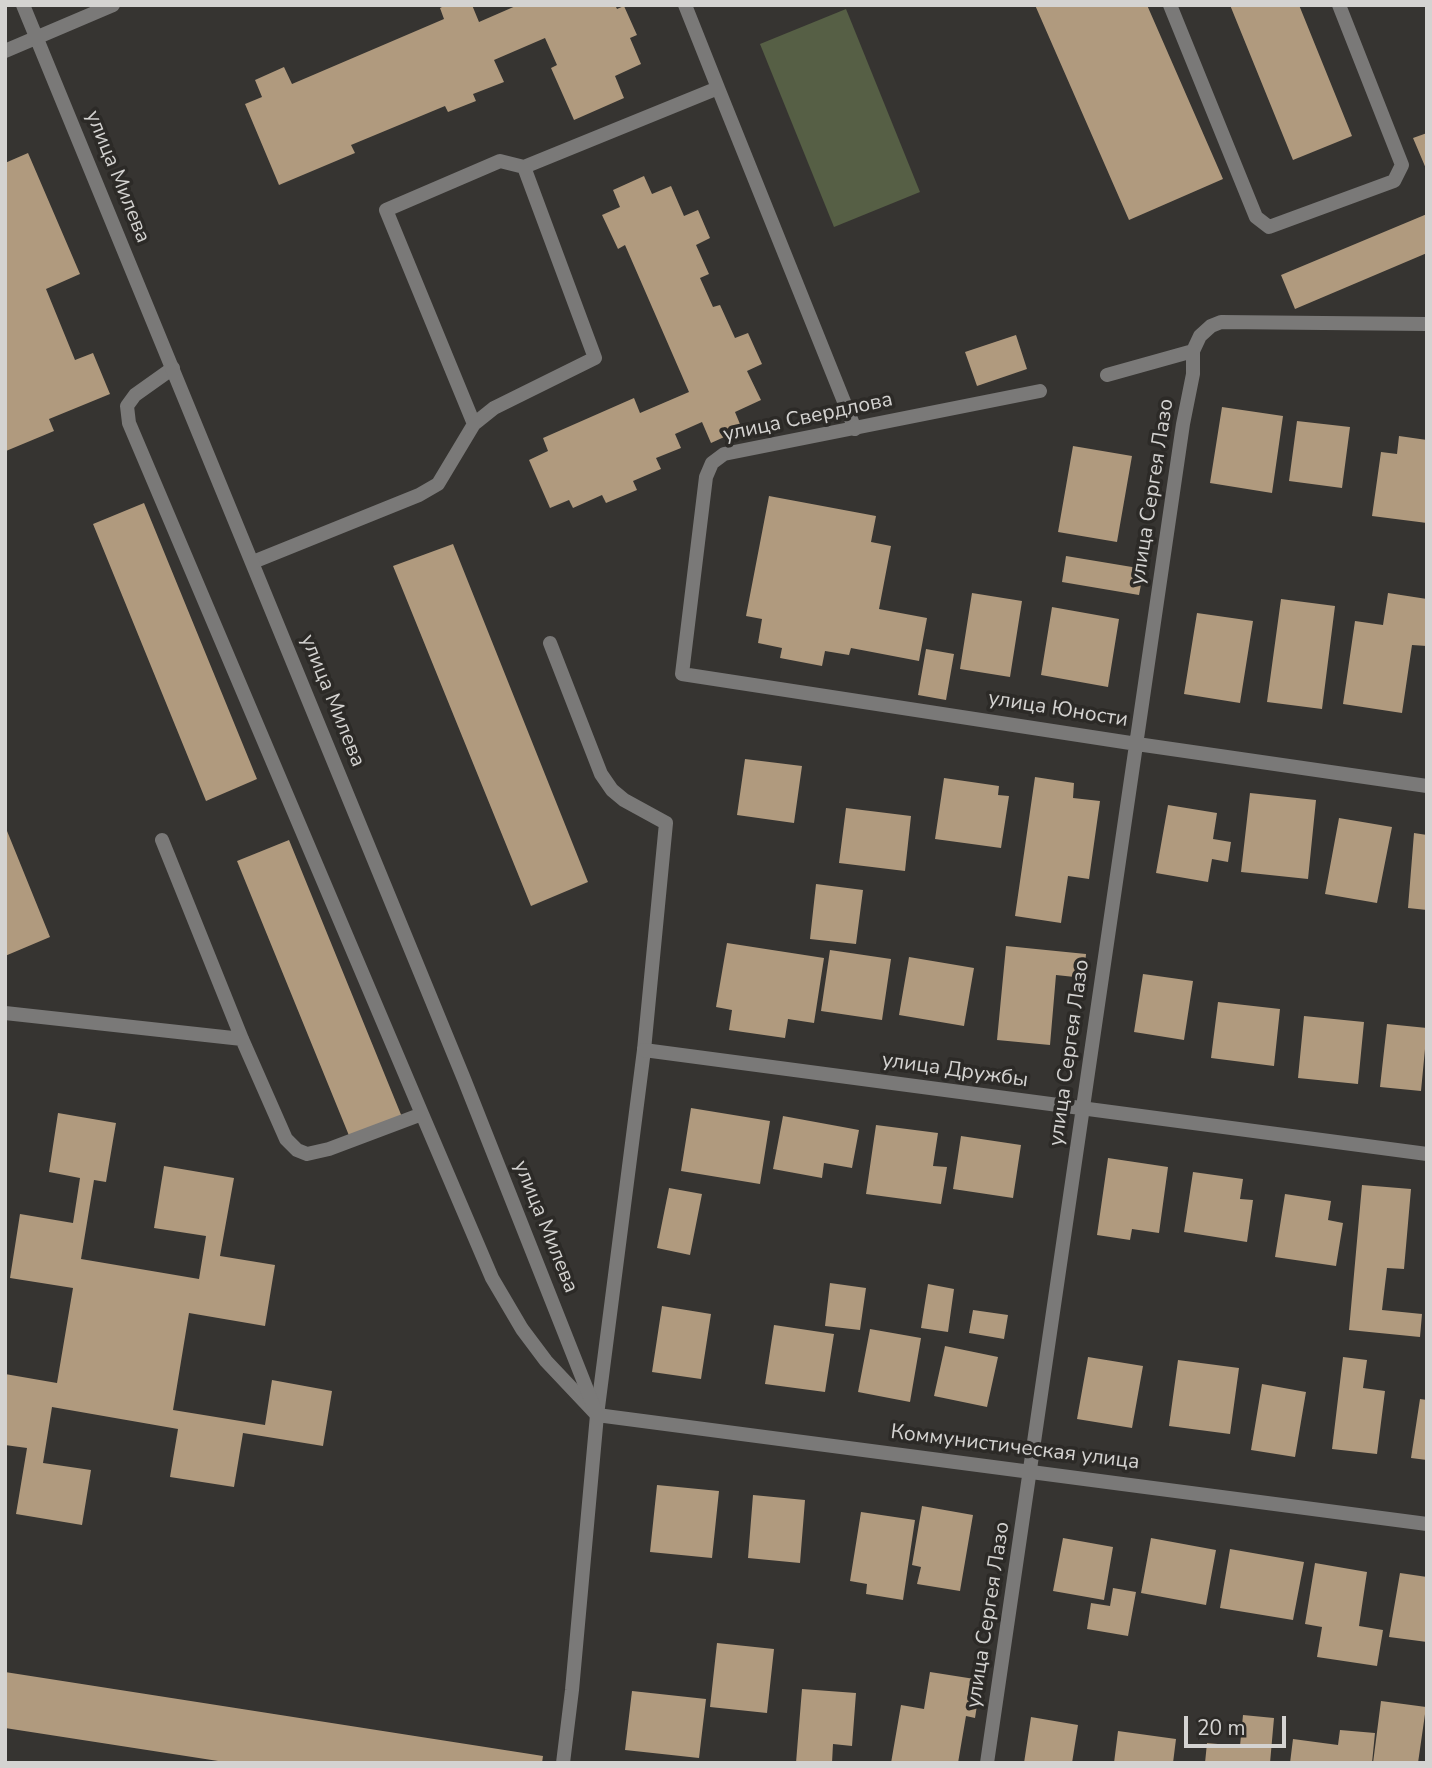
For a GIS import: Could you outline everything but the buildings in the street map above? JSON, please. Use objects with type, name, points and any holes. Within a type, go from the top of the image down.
[{"type":"street","name":"улица Милева","points":[[23,5],[464,1079],[597,1415]]},
{"type":"street","points":[[5,51],[113,5]]},
{"type":"street","points":[[685,5],[855,429]]},
{"type":"street","points":[[1170,5],[1256,217],[1269,227],[1394,181],[1402,165],[1339,5]]},
{"type":"street","points":[[474,424],[386,210],[500,161],[524,167],[718,88]]},
{"type":"street","points":[[253,562],[419,495],[438,484],[474,424],[494,408],[595,358],[524,167]]},
{"type":"street","points":[[1107,374],[1193,351],[1200,336],[1211,326],[1221,322],[1427,324]]},
{"type":"street","name":"улица Сергея Лазо","points":[[988,1763],[1183,424],[1194,374],[1193,351]]},
{"type":"street","points":[[173,368],[135,395],[127,406],[129,423],[492,1278],[522,1329],[547,1361],[597,1415]]},
{"type":"street","name":"улица Свердлова","points":[[682,674],[706,477],[712,463],[724,454],[1040,391]]},
{"type":"street","points":[[550,643],[601,774],[612,790],[624,800],[666,823],[644,1050],[597,1415],[563,1763]]},
{"type":"street","name":"улица Юности","points":[[682,674],[1427,786]]},
{"type":"street","points":[[162,840],[242,1039],[286,1139],[297,1150],[307,1154],[329,1149],[422,1114]]},
{"type":"street","points":[[5,1013],[242,1039]]},
{"type":"street","name":"улица Дружбы","points":[[644,1050],[1427,1154]]},
{"type":"street","name":"Коммунистическая улица","points":[[597,1415],[1427,1524]]},
{"type":"green space","points":[[846,9],[920,192],[834,227],[760,44]]}]
